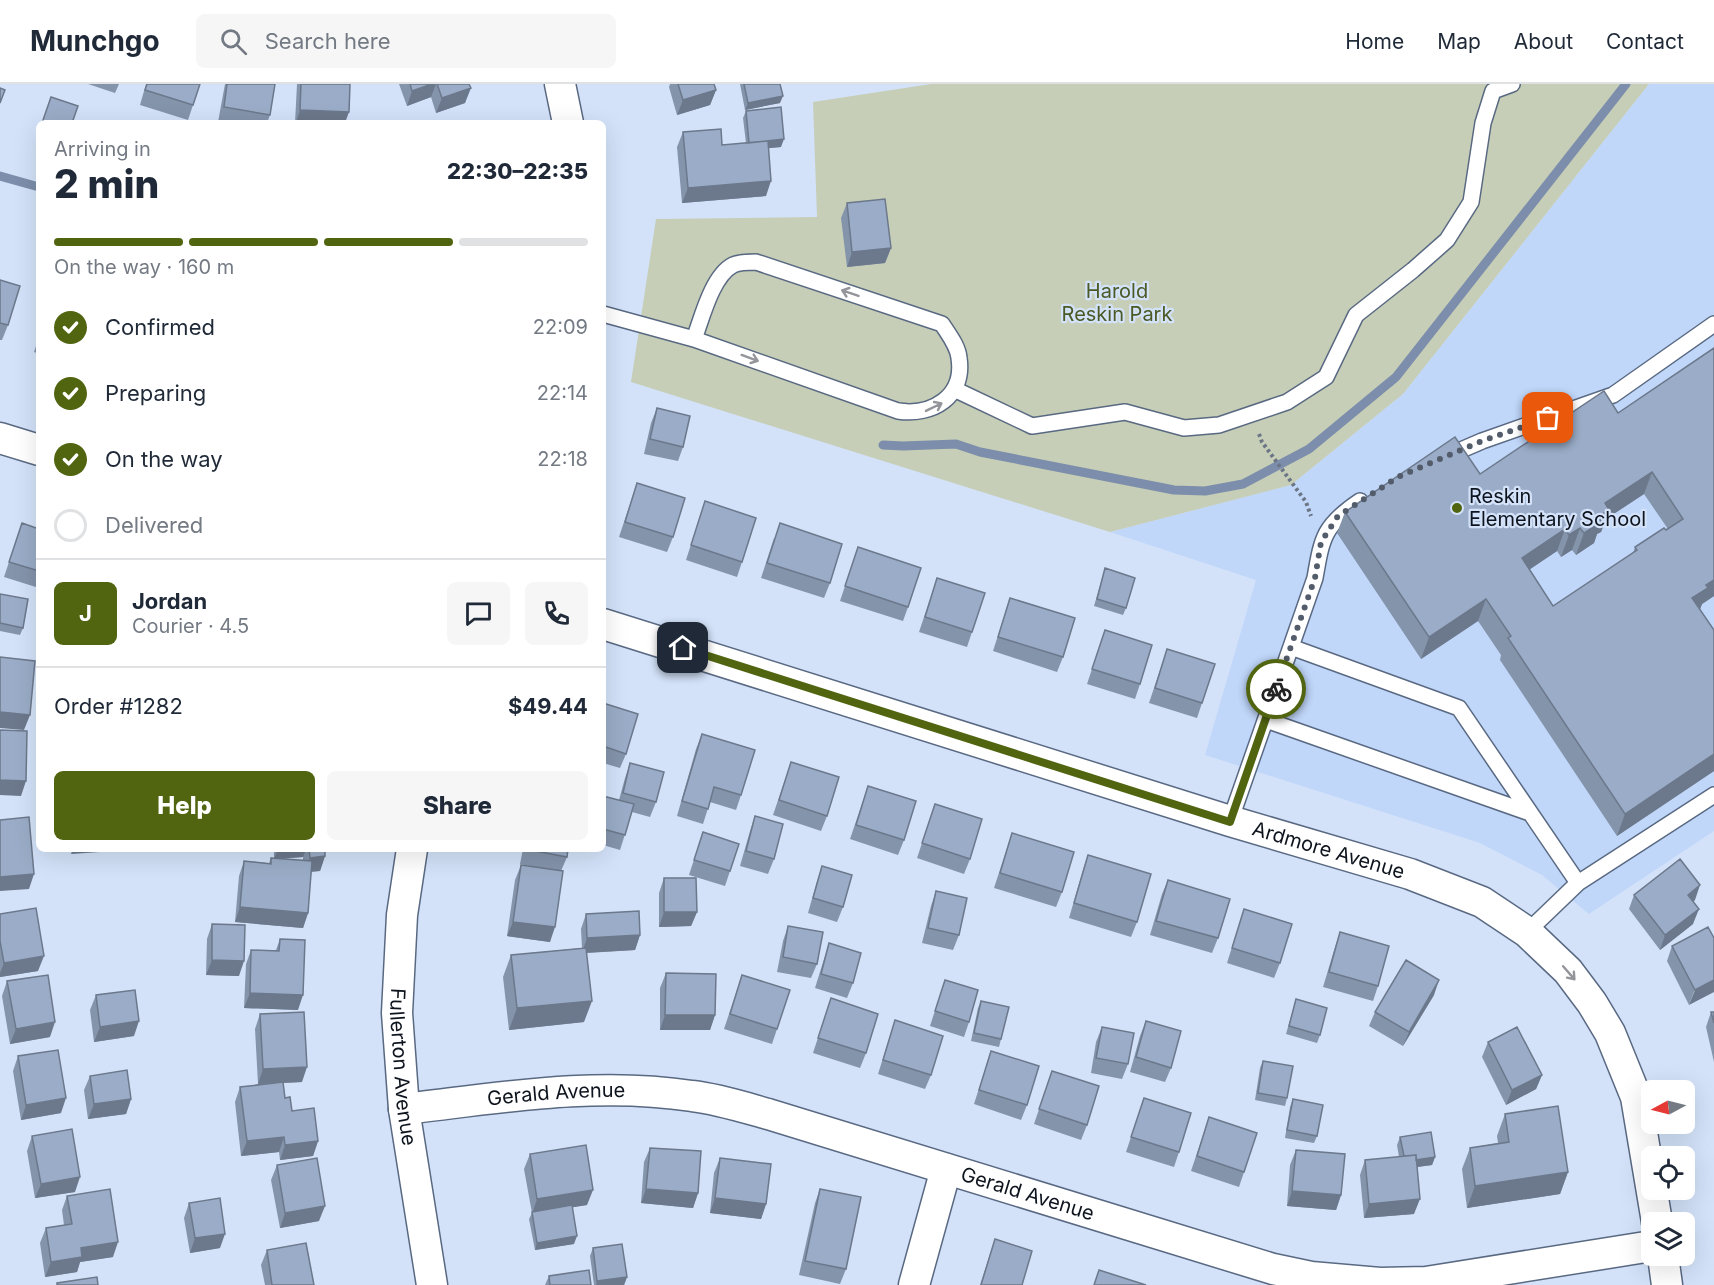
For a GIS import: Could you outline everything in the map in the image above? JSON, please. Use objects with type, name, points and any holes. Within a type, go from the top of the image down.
[{"type":"street","points":[[560,84],[567,120]]},
{"type":"street","points":[[0,438],[36,449]]},
{"type":"street","name":"Ardmore Avenue","points":[[606,625],[1230,822],[1410,874],[1482,902],[1527,932],[1568,971],[1592,1003],[1610,1033],[1636,1097],[1655,1212]]},
{"type":"street","name":"Fullerton Avenue","points":[[412,852],[402,915],[397,1013],[404,1109],[432,1285]]},
{"type":"street","name":"Gerald Avenue","points":[[404,1109],[552,1092],[623,1090],[692,1095],[768,1114],[1273,1269],[1311,1277],[1380,1283],[1426,1282],[1641,1248]]},
{"type":"street","points":[[914,1285],[946,1169]]},
{"type":"street","points":[[1664,1266],[1667,1285]]},
{"type":"lane","points":[[954,389],[1032,426],[1125,412],[1184,428],[1219,425],[1287,402],[1326,377],[1356,315],[1447,240],[1471,202],[1483,123],[1493,91],[1512,84]]},
{"type":"lane","points":[[606,315],[694,339],[898,411],[914,413],[930,410],[944,402],[954,389],[959,374],[959,357],[954,342],[942,324],[756,262],[735,264],[725,271],[714,286],[694,339]]},
{"type":"lane","points":[[1429,463],[1482,441],[1613,395],[1714,324]]},
{"type":"lane","points":[[1230,822],[1315,578],[1321,542],[1338,516],[1368,496]]},
{"type":"lane","points":[[1291,647],[1459,708],[1578,882]]},
{"type":"lane","points":[[1266,720],[1530,813]]},
{"type":"lane","points":[[1527,932],[1578,882],[1714,795]]},
{"type":"path","points":[[1267,448],[1306,502],[1321,542]]},
{"type":"shaded area","name":"Reskin Elementary School","points":[[1649,84],[1714,84],[1714,831],[1589,914],[1542,875],[1480,843],[1205,755],[1256,580],[1110,532],[1291,485],[1403,394]]},
{"type":"green space","name":"Harold Reskin Park","points":[[931,84],[1649,84],[1403,394],[1291,485],[1110,532],[631,382],[656,219],[817,217],[813,102]]},
{"type":"building","points":[[147,84],[200,84],[193,105],[145,90]]},
{"type":"building","points":[[227,84],[275,84],[270,115],[224,107]]},
{"type":"building","points":[[301,84],[350,84],[349,112],[300,110]]},
{"type":"building","points":[[410,84],[432,84],[412,91]]},
{"type":"building","points":[[437,84],[469,84],[471,88],[442,98]]},
{"type":"building","points":[[678,84],[714,84],[716,90],[683,100]]},
{"type":"building","points":[[744,84],[780,84],[783,96],[748,103]]},
{"type":"building","points":[[0,88],[5,90],[0,103]]},
{"type":"building","points":[[51,97],[78,106],[73,120],[43,120]]},
{"type":"building","points":[[781,107],[784,139],[749,143],[746,111]]},
{"type":"building","points":[[721,129],[722,145],[768,141],[771,181],[688,188],[683,132]]},
{"type":"building","points":[[885,199],[891,248],[852,252],[847,203]]},
{"type":"building","points":[[0,280],[20,286],[8,325],[0,323]]},
{"type":"building","points":[[1714,348],[1714,580],[1706,585],[1708,588],[1692,598],[1714,630],[1714,754],[1625,814],[1508,638],[1511,636],[1486,599],[1429,637],[1345,512],[1455,437],[1480,474],[1604,391],[1618,413]],"holes":[[[1652,472],[1683,519],[1635,547],[1637,550],[1553,606],[1522,558],[1565,529],[1569,535],[1580,528],[1584,533],[1602,522],[1598,517],[1609,510],[1605,503]]]},
{"type":"building","points":[[657,408],[690,416],[683,447],[650,439]]},
{"type":"building","points":[[637,483],[685,498],[673,537],[625,522]]},
{"type":"building","points":[[705,501],[756,518],[742,562],[691,545]]},
{"type":"building","points":[[22,523],[36,528],[36,570],[9,562]]},
{"type":"building","points":[[780,523],[842,544],[830,583],[767,563]]},
{"type":"building","points":[[858,547],[921,568],[908,607],[845,586]]},
{"type":"building","points":[[1105,568],[1135,578],[1126,608],[1097,599]]},
{"type":"building","points":[[937,578],[985,593],[972,632],[925,617]]},
{"type":"building","points":[[0,594],[28,599],[23,628],[0,623]]},
{"type":"building","points":[[1010,598],[1075,618],[1063,657],[998,637]]},
{"type":"building","points":[[1105,630],[1152,645],[1140,684],[1092,669]]},
{"type":"building","points":[[1167,649],[1215,664],[1202,703],[1155,688]]},
{"type":"building","points":[[0,657],[35,661],[30,715],[0,712]]},
{"type":"building","points":[[606,704],[638,714],[626,754],[606,747]]},
{"type":"building","points":[[0,730],[27,731],[26,781],[0,780]]},
{"type":"building","points":[[702,734],[755,750],[741,795],[714,787],[708,809],[682,801]]},
{"type":"building","points":[[791,762],[839,777],[827,816],[779,800]]},
{"type":"building","points":[[630,763],[664,772],[656,802],[623,793]]},
{"type":"building","points":[[868,786],[916,801],[904,840],[856,825]]},
{"type":"building","points":[[606,797],[634,804],[625,835],[606,830]]},
{"type":"building","points":[[935,804],[982,819],[970,859],[922,843]]},
{"type":"building","points":[[755,816],[783,824],[774,859],[746,851]]},
{"type":"building","points":[[29,817],[34,874],[0,877],[0,820]]},
{"type":"building","points":[[703,832],[739,844],[730,871],[694,860]]},
{"type":"building","points":[[1012,833],[1074,852],[1062,892],[1000,873]]},
{"type":"building","points":[[309,852],[325,852],[325,856],[310,858]]},
{"type":"building","points":[[541,852],[568,852],[567,857]]},
{"type":"building","points":[[1088,855],[1151,874],[1137,922],[1074,903]]},
{"type":"building","points":[[271,858],[312,861],[308,913],[240,907],[244,861],[271,864]]},
{"type":"building","points":[[1680,859],[1700,885],[1688,895],[1699,909],[1665,935],[1634,895]]},
{"type":"building","points":[[521,865],[563,871],[555,927],[513,922]]},
{"type":"building","points":[[822,866],[852,875],[843,907],[813,898]]},
{"type":"building","points":[[664,878],[696,878],[697,912],[664,912]]},
{"type":"building","points":[[1168,880],[1230,899],[1218,938],[1156,921]]},
{"type":"building","points":[[936,891],[967,898],[959,935],[928,928]]},
{"type":"building","points":[[36,908],[44,956],[4,963],[0,941],[0,914]]},
{"type":"building","points":[[1244,909],[1292,924],[1280,963],[1232,948]]},
{"type":"building","points":[[639,911],[640,935],[587,938],[586,914]]},
{"type":"building","points":[[212,924],[245,925],[244,961],[212,960]]},
{"type":"building","points":[[788,926],[823,932],[817,964],[783,957]]},
{"type":"building","points":[[1708,927],[1714,938],[1714,980],[1695,990],[1672,946]]},
{"type":"building","points":[[1340,932],[1389,946],[1378,986],[1329,972]]},
{"type":"building","points":[[280,939],[305,940],[303,995],[250,993],[251,950],[279,951]]},
{"type":"building","points":[[829,943],[861,953],[853,983],[821,974]]},
{"type":"building","points":[[586,948],[592,1001],[517,1008],[511,955]]},
{"type":"building","points":[[1406,960],[1439,980],[1409,1032],[1375,1012]]},
{"type":"building","points":[[666,973],[716,974],[715,1015],[665,1015]]},
{"type":"building","points":[[48,975],[55,1022],[16,1029],[7,981]]},
{"type":"building","points":[[742,975],[790,990],[777,1029],[730,1014]]},
{"type":"building","points":[[945,980],[978,990],[969,1022],[935,1011]]},
{"type":"building","points":[[135,990],[139,1021],[100,1027],[96,995]]},
{"type":"building","points":[[831,998],[878,1014],[866,1053],[818,1038]]},
{"type":"building","points":[[1296,999],[1327,1008],[1320,1035],[1289,1026]]},
{"type":"building","points":[[981,1001],[1009,1007],[1001,1039],[974,1033]]},
{"type":"building","points":[[304,1012],[307,1067],[263,1069],[260,1014]]},
{"type":"building","points":[[895,1020],[943,1036],[931,1075],[883,1060]]},
{"type":"building","points":[[1146,1021],[1181,1031],[1171,1068],[1136,1057]]},
{"type":"building","points":[[1102,1027],[1134,1033],[1128,1064],[1096,1058]]},
{"type":"building","points":[[1517,1027],[1542,1075],[1512,1090],[1488,1042]]},
{"type":"building","points":[[58,1050],[66,1098],[26,1105],[18,1056]]},
{"type":"building","points":[[991,1051],[1039,1066],[1027,1105],[979,1090]]},
{"type":"building","points":[[1263,1061],[1293,1066],[1287,1098],[1258,1093]]},
{"type":"building","points":[[127,1070],[131,1099],[94,1104],[90,1076]]},
{"type":"building","points":[[1052,1071],[1099,1086],[1087,1125],[1039,1109]]},
{"type":"building","points":[[283,1082],[285,1098],[290,1097],[292,1111],[314,1108],[318,1141],[285,1145],[284,1137],[247,1141],[240,1087]]},
{"type":"building","points":[[1144,1098],[1191,1113],[1179,1152],[1131,1137]]},
{"type":"building","points":[[1293,1099],[1323,1105],[1317,1136],[1287,1130]]},
{"type":"building","points":[[1558,1106],[1568,1172],[1475,1186],[1470,1148],[1509,1142],[1505,1114]]},
{"type":"building","points":[[1209,1117],[1257,1133],[1244,1172],[1197,1156]]},
{"type":"building","points":[[72,1129],[80,1177],[41,1184],[32,1136]]},
{"type":"building","points":[[1431,1132],[1435,1157],[1416,1160],[1416,1155],[1404,1156],[1400,1137]]},
{"type":"building","points":[[586,1145],[593,1190],[537,1199],[530,1154]]},
{"type":"building","points":[[650,1148],[701,1151],[698,1193],[646,1189]]},
{"type":"building","points":[[1296,1150],[1345,1154],[1341,1195],[1292,1191]]},
{"type":"building","points":[[1416,1155],[1420,1199],[1369,1204],[1365,1160]]},
{"type":"building","points":[[317,1158],[325,1206],[285,1213],[277,1165]]},
{"type":"building","points":[[720,1158],[771,1164],[766,1204],[715,1198]]},
{"type":"building","points":[[110,1189],[118,1242],[81,1248],[82,1257],[51,1262],[46,1228],[72,1224],[67,1196]]},
{"type":"building","points":[[820,1189],[861,1197],[846,1269],[805,1261]]},
{"type":"building","points":[[220,1198],[225,1234],[195,1238],[189,1203]]},
{"type":"building","points":[[572,1205],[577,1236],[537,1243],[532,1212]]},
{"type":"building","points":[[995,1239],[1032,1251],[1022,1285],[981,1285]]},
{"type":"building","points":[[306,1243],[314,1285],[272,1285],[267,1250]]},
{"type":"building","points":[[622,1244],[627,1277],[597,1281],[593,1248]]},
{"type":"building","points":[[589,1270],[591,1285],[550,1285],[549,1276]]},
{"type":"building","points":[[1099,1270],[1146,1285],[1094,1285]]},
{"type":"building","points":[[97,1277],[98,1285],[57,1285],[57,1283]]},
{"type":"waterway","points":[[883,445],[956,444],[980,452],[1174,490],[1205,491],[1243,484],[1309,449],[1396,377],[1626,84]]},
{"type":"waterway","points":[[0,176],[36,186]]},
{"type":"way so far","points":[[1276,689],[1315,578],[1321,542],[1338,516],[1398,477],[1482,441],[1548,418]]},
{"type":"place","name":"Reskin Elementary School","points":[[1457,508]]},
{"type":"route","points":[[683,648],[1230,822],[1276,689]]}]
